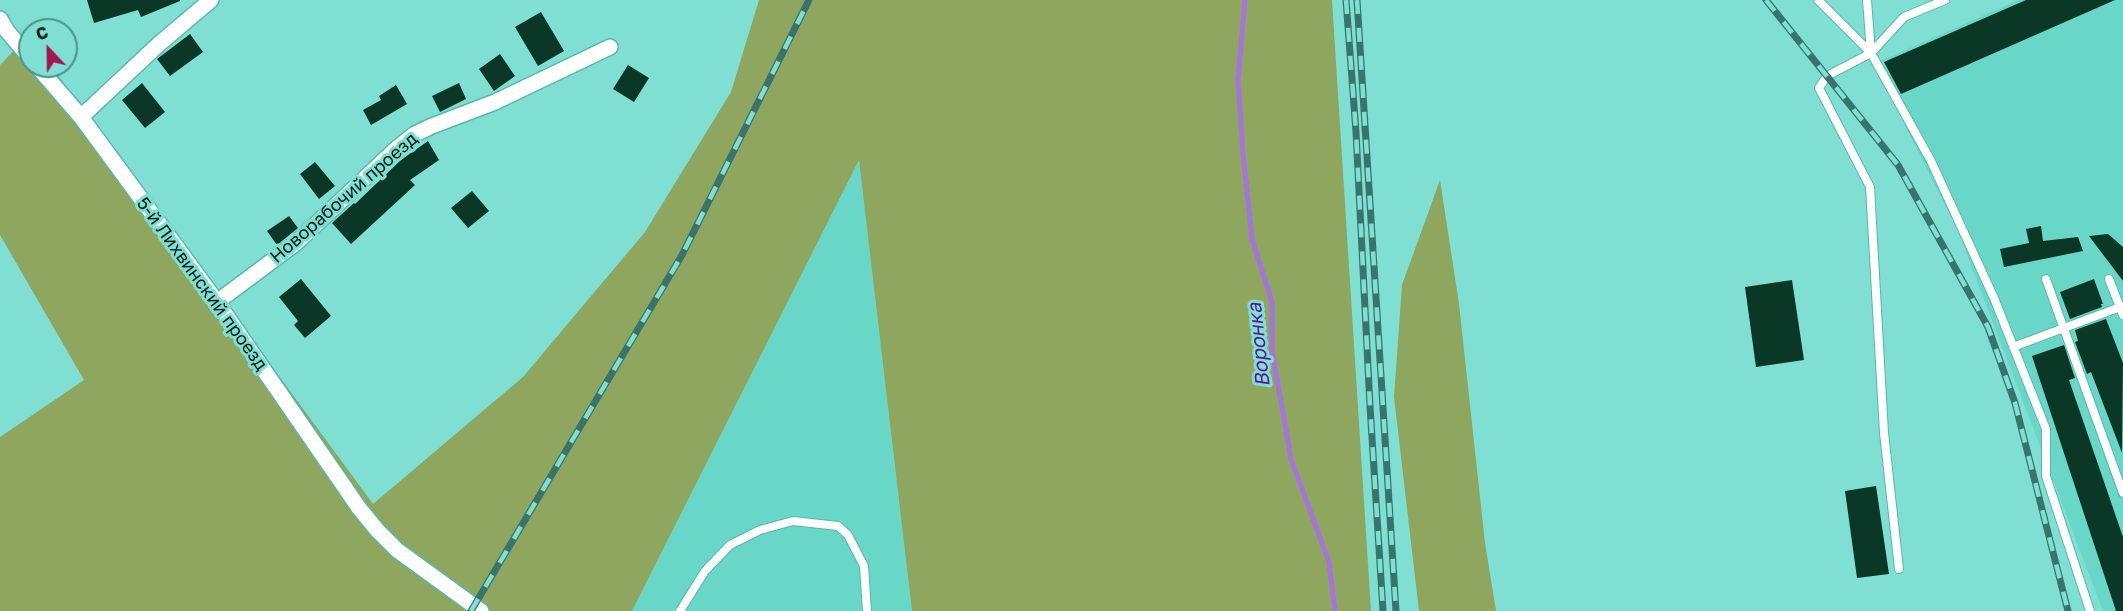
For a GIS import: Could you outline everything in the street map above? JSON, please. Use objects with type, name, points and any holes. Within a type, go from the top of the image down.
[{"type":"street","points":[[81,117],[159,44],[211,0]]},
{"type":"street","points":[[2,30],[18,46]]},
{"type":"street","name":"Новорабочий проезд","points":[[217,302],[296,243],[415,134],[495,102],[610,46]]},
{"type":"street","name":"5-й Лихвинский проезд","points":[[47,78],[81,117],[217,302],[359,508],[397,550],[481,611]]},
{"type":"lane","points":[[1818,0],[1870,53],[1931,161],[1994,298],[2046,429],[2046,476],[2090,611]]},
{"type":"lane","points":[[1867,0],[1870,53]]},
{"type":"lane","points":[[1899,569],[1884,433],[1870,187],[1819,88],[1827,76],[1870,53],[1904,16],[1945,0]]},
{"type":"lane","points":[[2046,279],[2123,493]]},
{"type":"lane","points":[[2013,347],[2063,328],[2122,310],[2109,279]]},
{"type":"lane","points":[[680,611],[705,571],[730,545],[760,530],[793,521],[838,526],[848,535],[864,566],[867,611]]},
{"type":"shaded area","points":[[759,0],[1332,0],[1371,611],[912,611],[859,160],[632,611],[0,611],[0,437],[84,380],[0,235],[0,65],[18,46],[18,78],[60,78],[373,504],[523,377],[645,232],[731,92]]},
{"type":"shaded area","points":[[2018,0],[2123,0],[2123,611],[2103,611],[1957,229],[1874,64]]},
{"type":"shaded area","points":[[859,159],[912,611],[632,611]]},
{"type":"shaded area","points":[[1440,180],[1459,304],[1485,543],[1496,611],[1419,611],[1394,397],[1402,285]]},
{"type":"building","points":[[87,0],[180,1],[141,17],[138,10],[94,23]]},
{"type":"building","points":[[2026,0],[2115,0],[1901,94],[1884,62]]},
{"type":"building","points":[[541,12],[564,51],[538,66],[515,27]]},
{"type":"building","points":[[190,34],[203,52],[170,76],[157,59]]},
{"type":"building","points":[[500,54],[515,76],[494,91],[479,69]]},
{"type":"building","points":[[628,65],[649,78],[634,102],[613,89]]},
{"type":"building","points":[[142,83],[165,112],[145,128],[122,100]]},
{"type":"building","points":[[459,83],[466,99],[440,112],[432,96]]},
{"type":"building","points":[[396,85],[407,104],[371,125],[363,110],[381,100],[379,96]]},
{"type":"building","points":[[428,141],[439,160],[410,180],[415,185],[351,244],[332,223],[401,160]]},
{"type":"building","points":[[315,162],[335,186],[319,199],[300,174]]},
{"type":"building","points":[[472,191],[489,211],[468,228],[451,208]]},
{"type":"building","points":[[289,216],[298,228],[277,245],[267,231]]},
{"type":"building","points":[[2041,226],[2043,241],[2078,237],[2083,251],[2004,267],[2000,249],[2029,243],[2026,229]]},
{"type":"building","points":[[2108,234],[2123,247],[2123,281],[2089,236]]},
{"type":"building","points":[[301,279],[331,316],[305,338],[294,325],[298,321],[279,297]]},
{"type":"building","points":[[2094,279],[2102,307],[2070,319],[2060,292]]},
{"type":"building","points":[[1792,280],[1804,360],[1756,367],[1745,287]]},
{"type":"building","points":[[2106,319],[2123,363],[2122,453],[2091,372],[2087,374],[2075,342],[2078,341],[2075,330]]},
{"type":"building","points":[[2064,345],[2075,378],[2069,380],[2123,537],[2123,611],[2116,611],[2032,356]]},
{"type":"building","points":[[1876,486],[1889,574],[1857,578],[1845,491]]},
{"type":"waterway","name":"Воронка","points":[[1245,0],[1238,80],[1252,239],[1272,302],[1272,350],[1291,459],[1329,562],[1335,611]]},
{"type":"railway","points":[[471,611],[682,255],[809,0]]},
{"type":"railway","points":[[1346,0],[1356,132],[1383,611]]},
{"type":"railway","points":[[1357,0],[1396,611]]},
{"type":"railway","points":[[1766,0],[1898,165],[1988,327],[2015,403],[2068,611]]}]
